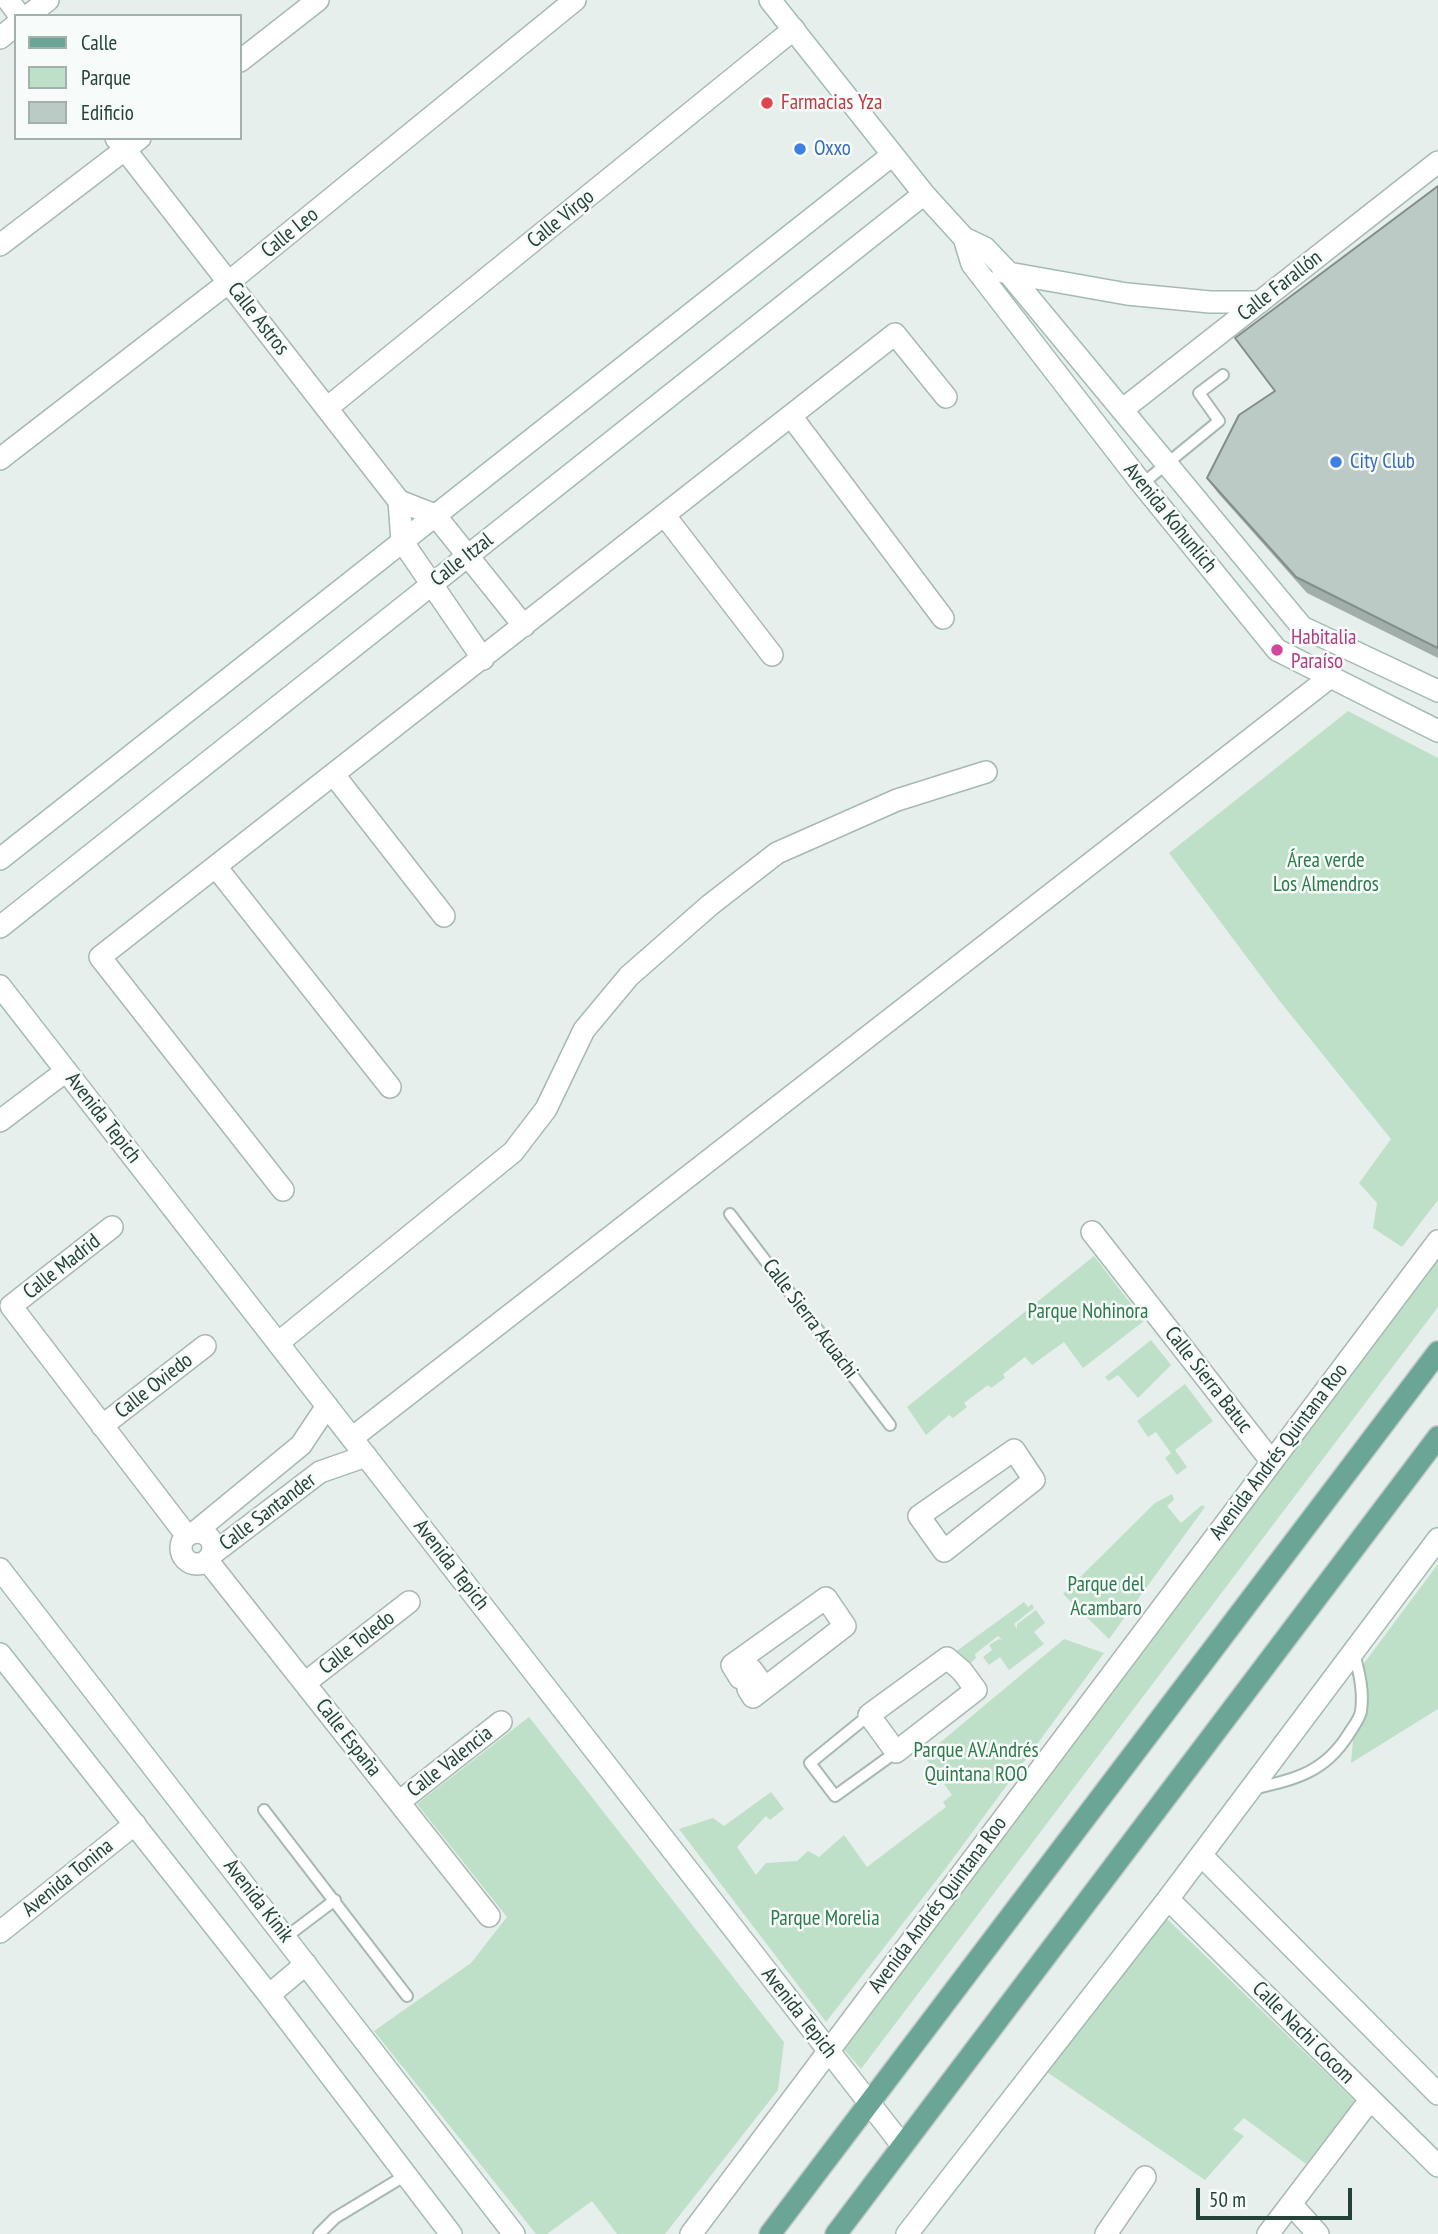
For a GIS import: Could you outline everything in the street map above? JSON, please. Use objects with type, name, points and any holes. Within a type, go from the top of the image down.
[{"type":"main road","points":[[771,2234],[1438,1352]]},
{"type":"main road","points":[[836,2234],[1435,1443]]},
{"type":"street","points":[[30,14],[48,0]]},
{"type":"street","points":[[242,59],[318,0]]},
{"type":"street","name":"Calle Leo","points":[[0,459],[229,282],[575,0]]},
{"type":"street","name":"Avenida Kohunlich","points":[[770,0],[891,156],[964,238],[985,248],[1006,270],[1302,627],[1438,691]]},
{"type":"street","points":[[0,38],[14,27]]},
{"type":"street","name":"Calle Virgo","points":[[327,408],[794,29]]},
{"type":"street","points":[[0,245],[127,142]]},
{"type":"street","name":"Calle Astros","points":[[127,142],[229,282],[399,501]]},
{"type":"street","points":[[0,859],[891,156]]},
{"type":"street","name":"Calle Farallón","points":[[1122,410],[1438,162]]},
{"type":"street","name":"Calle Itzal","points":[[0,926],[924,194]]},
{"type":"street","name":"Avenida Kohunlich","points":[[964,238],[972,264],[1142,484],[1277,650],[1438,731]]},
{"type":"street","points":[[988,284],[1006,270],[1127,294],[1210,302],[1260,302]]},
{"type":"street","points":[[283,1190],[100,957],[895,334],[946,397]]},
{"type":"street","points":[[791,416],[943,618]]},
{"type":"street","points":[[482,659],[402,541],[399,501],[435,515],[524,626]]},
{"type":"street","points":[[664,516],[772,655]]},
{"type":"street","points":[[352,1438],[1329,678]]},
{"type":"street","points":[[278,1343],[513,1152],[546,1109],[584,1030],[629,976],[710,905],[777,853],[897,800],[986,772]]},
{"type":"street","points":[[334,775],[444,916]]},
{"type":"street","points":[[216,867],[390,1087]]},
{"type":"street","name":"Avenida Tepich","points":[[0,986],[902,2145]]},
{"type":"street","points":[[0,1121],[66,1071]]},
{"type":"street","name":"Calle Madrid","points":[[11,1306],[112,1227]]},
{"type":"street","name":"Calle Sierra Batuc","points":[[1092,1232],[1272,1462]]},
{"type":"street","name":"Avenida Andrés Quintana Roo","points":[[691,2234],[1438,1241]]},
{"type":"street","name":"Calle España","points":[[11,1306],[102,1426],[190,1534],[181,1545],[187,1560],[197,1564],[209,1558],[489,1916]]},
{"type":"street","name":"Calle Oviedo","points":[[102,1426],[205,1346]]},
{"type":"street","name":"Calle Santander","points":[[190,1534],[301,1445],[327,1406]]},
{"type":"street","points":[[1014,1450],[1034,1480],[944,1551],[919,1516],[1014,1450]]},
{"type":"street","name":"Calle Santander","points":[[209,1558],[320,1472],[366,1456]]},
{"type":"street","points":[[212,1515],[232,1542]]},
{"type":"street","points":[[908,2234],[1168,1899],[1438,1539]]},
{"type":"street","name":"Avenida Kinik","points":[[0,1569],[514,2234]]},
{"type":"street","points":[[826,1598],[845,1626],[753,1697],[748,1689],[760,1681],[751,1670],[740,1678],[732,1665],[826,1598]]},
{"type":"street","name":"Calle Toledo","points":[[305,1683],[409,1602]]},
{"type":"street","points":[[0,1654],[269,1995],[451,2234]]},
{"type":"street","points":[[869,1714],[947,1658],[962,1671],[976,1690],[896,1752]]},
{"type":"street","name":"Calle Valencia","points":[[399,1802],[501,1722]]},
{"type":"street","name":"Avenida Tonina","points":[[0,1932],[135,1824]]},
{"type":"street","points":[[1201,1855],[1438,2094]]},
{"type":"street","name":"Calle Nachi Cocom","points":[[1168,1899],[1438,2166]]},
{"type":"street","points":[[269,1995],[306,1964]]},
{"type":"street","points":[[1268,2234],[1370,2099]]},
{"type":"street","points":[[1106,2234],[1145,2177]]},
{"type":"street","points":[[1291,2204],[1318,2234]]},
{"type":"lane","points":[[1142,484],[1219,421],[1199,393],[1223,375]]},
{"type":"lane","name":"Calle Sierra Acuachi","points":[[730,1214],[890,1425]]},
{"type":"lane","points":[[1250,1789],[1302,1776],[1336,1753],[1361,1714],[1362,1684],[1354,1651]]},
{"type":"lane","points":[[869,1714],[896,1752],[835,1796],[810,1763],[869,1714]]},
{"type":"lane","points":[[264,1810],[407,1996]]},
{"type":"lane","points":[[286,1937],[335,1900]]},
{"type":"lane","points":[[319,2234],[335,2218],[406,2175]]},
{"type":"green space","name":"Área verde Los Almendros","points":[[1348,711],[1438,758],[1438,1200],[1402,1247],[1373,1228],[1377,1203],[1359,1183],[1391,1139],[1278,999],[1169,853]]},
{"type":"green space","points":[[1438,1255],[1438,1307],[861,2069],[841,2046]]},
{"type":"green space","name":"Parque Nohinora","points":[[1094,1256],[1144,1321],[1083,1368],[1064,1342],[1032,1365],[1025,1357],[1003,1374],[1005,1378],[991,1388],[988,1385],[964,1403],[967,1407],[953,1418],[949,1415],[926,1435],[907,1407]]},
{"type":"green space","points":[[1151,1340],[1171,1365],[1138,1398],[1118,1375],[1109,1381],[1105,1377]]},
{"type":"green space","points":[[1185,1384],[1213,1421],[1175,1450],[1187,1467],[1177,1475],[1165,1458],[1171,1453],[1156,1432],[1148,1437],[1137,1421]]},
{"type":"green space","name":"Parque del Acambaro","points":[[1172,1494],[1174,1500],[1167,1506],[1181,1523],[1202,1505],[1205,1507],[1109,1639],[1063,1594],[1155,1503]]},
{"type":"green space","points":[[1438,1564],[1438,1709],[1351,1763],[1359,1670]]},
{"type":"green space","points":[[1024,1602],[1028,1607],[1032,1604],[1034,1608],[1014,1624],[1017,1629],[1017,1624],[1036,1610],[1045,1623],[1034,1632],[1044,1644],[1009,1670],[1000,1657],[989,1665],[983,1657],[992,1650],[989,1645],[1002,1640],[998,1636],[975,1654],[976,1658],[969,1664],[947,1658]]},
{"type":"green space","points":[[1064,1639],[1104,1653],[946,1868],[826,2022],[679,1829],[713,1818],[724,1826],[771,1792],[784,1809],[770,1820],[766,1816],[737,1847],[756,1875],[766,1863],[797,1861],[808,1851],[819,1857],[844,1835],[867,1867],[946,1807],[943,1802],[952,1795],[924,1756]]},
{"type":"green space","points":[[529,1717],[784,2042],[778,2090],[665,2234],[617,2234],[592,2201],[547,2234],[536,2234],[374,2031],[471,1963],[507,1917],[417,1804]]},
{"type":"green space","points":[[1162,1914],[1356,2102],[1306,2164],[1244,2118],[1233,2129],[1244,2136],[1205,2180],[1041,2068]]},
{"type":"building","name":"City Club","points":[[1438,186],[1438,648],[1296,577],[1207,478],[1239,415],[1275,391],[1235,338]]},
{"type":"place","name":"Farmacias Yza","points":[[767,103]]},
{"type":"place","name":"Oxxo","points":[[800,149]]},
{"type":"place","name":"City Club","points":[[1336,462]]},
{"type":"place","name":"Habitalia Paraíso","points":[[1277,650]]},
{"type":"park label","name":"Parque AV.Andrés Quintana ROO","points":[[976,1763]]},
{"type":"park label","name":"Parque Morelia","points":[[825,1919]]}]
